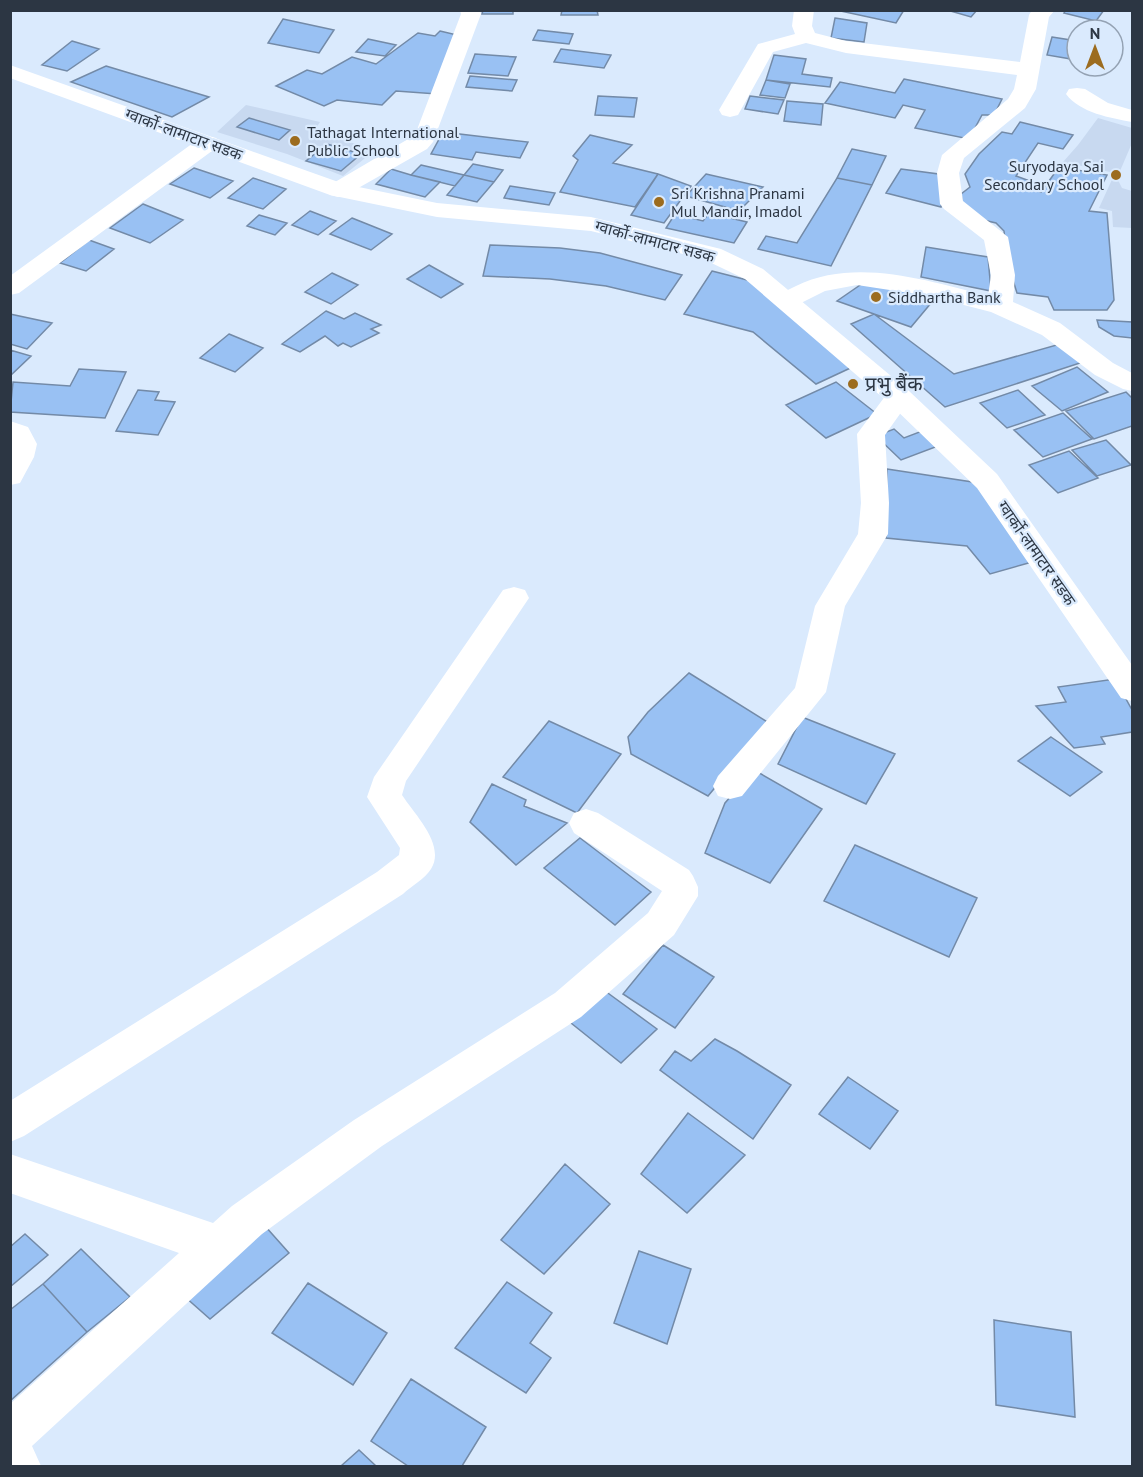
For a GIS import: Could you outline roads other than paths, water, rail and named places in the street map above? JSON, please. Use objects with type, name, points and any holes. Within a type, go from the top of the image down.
[{"type":"street","points":[[338,190],[419,144],[425,137],[471,14],[470,10]]},
{"type":"street","points":[[804,10],[802,26],[806,37]]},
{"type":"street","points":[[1000,306],[1003,275],[996,237],[952,204],[948,173],[953,155],[1017,104],[1025,89],[1040,15],[1045,10]]},
{"type":"street","points":[[730,110],[765,48],[806,37],[846,47],[1029,70]]},
{"type":"street","name":"ग्वार्को-लामाटार सडक","points":[[10,71],[338,190],[437,210],[591,224],[712,254],[754,274],[899,397],[987,481],[1132,689]]},
{"type":"street","points":[[1077,93],[1100,108],[1132,116]]},
{"type":"street","points":[[10,288],[208,143]]},
{"type":"street","points":[[786,301],[818,285],[857,278],[929,289],[1000,306],[1051,329],[1104,369],[1132,383]]},
{"type":"street","points":[[730,786],[810,692],[830,606],[873,534],[875,502],[871,434],[899,397]]},
{"type":"street","points":[[10,430],[18,432],[23,438],[25,447],[10,476]]},
{"type":"street","points":[[10,1123],[390,883],[417,861],[417,846],[384,797],[391,777],[514,598]]},
{"type":"street","points":[[10,1435],[247,1220],[368,1133],[568,1005],[661,924],[680,896],[681,887],[676,881],[586,823]]},
{"type":"street","points":[[10,1173],[218,1246]]},
{"type":"street","points":[[10,1454],[18,1467]]},
{"type":"place","name":"Tathagat International Public School","points":[[295,141]]},
{"type":"place","name":"Suryodaya Sai Secondary School","points":[[1116,175]]},
{"type":"place","name":"Sri Krishna Pranami Mul Mandir, Imadol","points":[[659,202]]},
{"type":"place","name":"Siddhartha Bank","points":[[876,297]]},
{"type":"place","name":"प्रभु बैंक","points":[[853,384]]}]
